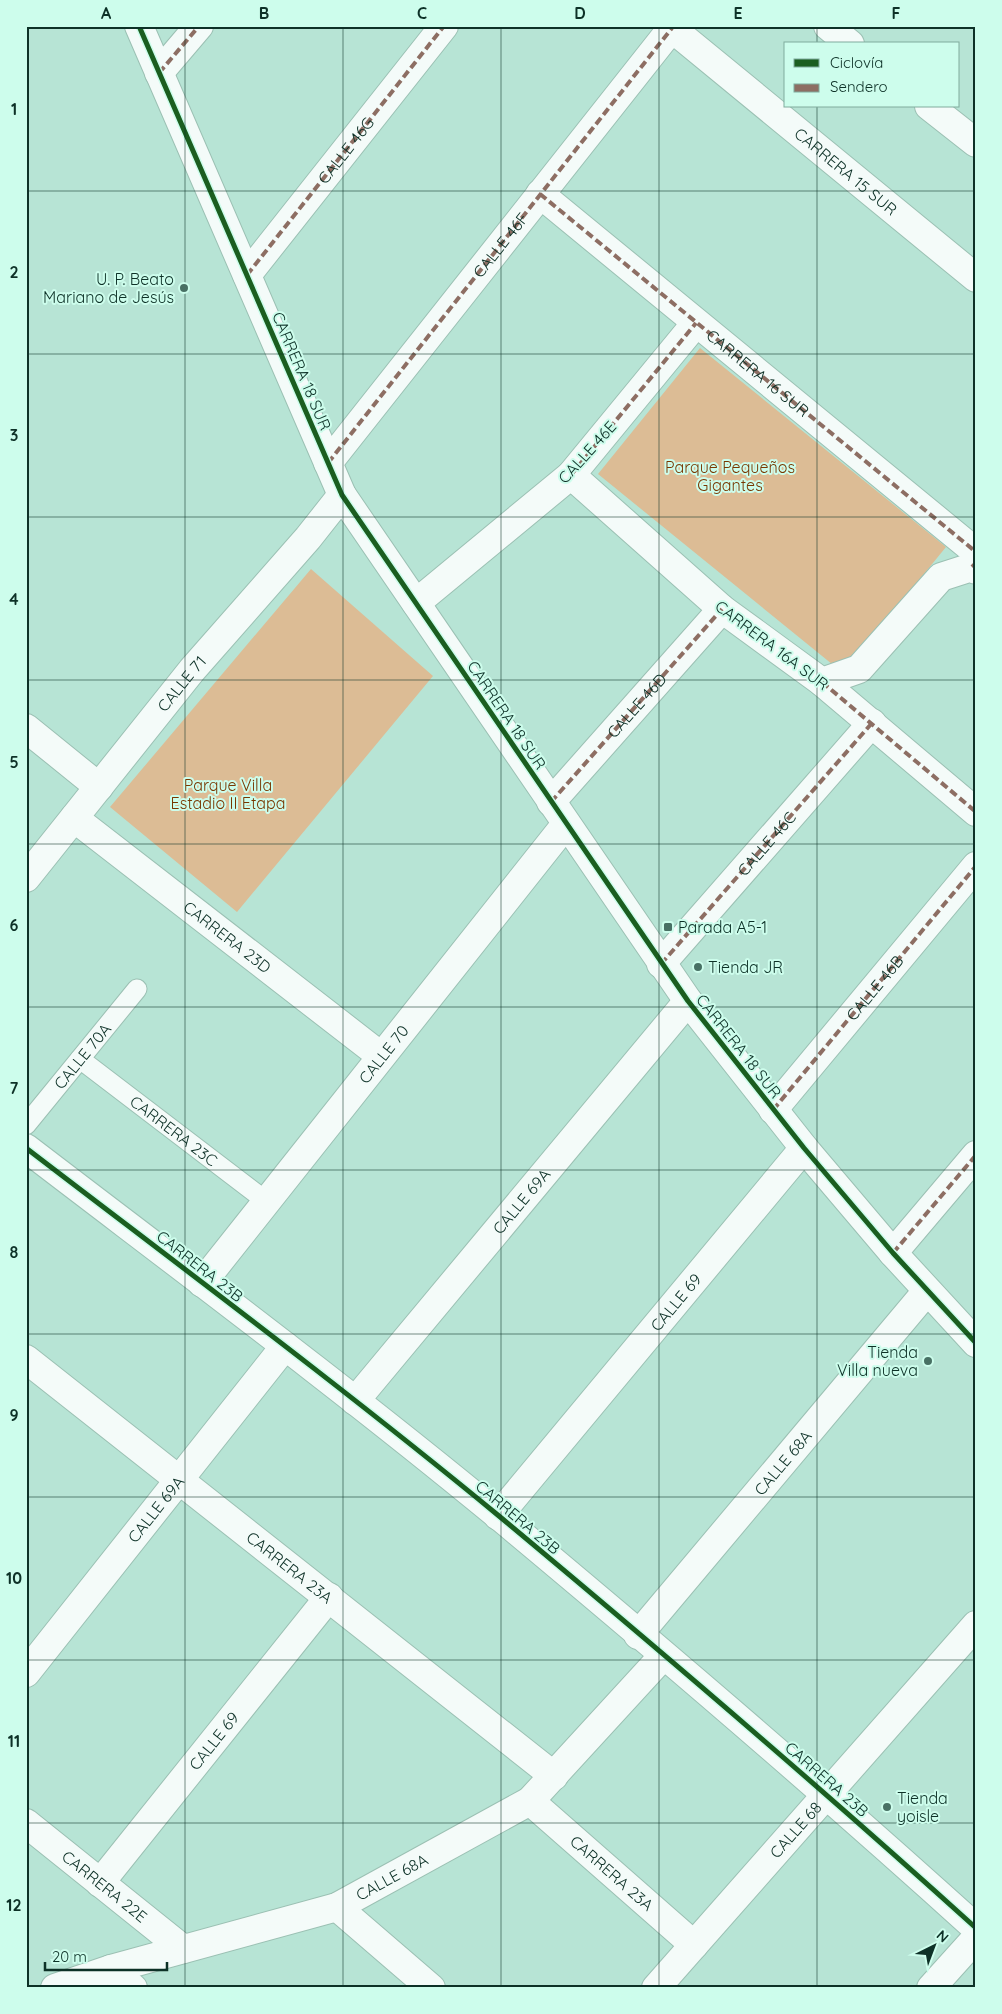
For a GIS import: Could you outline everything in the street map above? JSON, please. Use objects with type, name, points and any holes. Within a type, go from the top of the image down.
[{"type":"main road","name":"CARRERA 18 SUR","points":[[139,26],[342,495],[688,1001],[773,1110],[892,1253],[976,1343]]},
{"type":"main road","points":[[159,73],[199,26]]},
{"type":"main road","name":"CALLE 46G","points":[[247,275],[444,26]]},
{"type":"main road","name":"CALLE 46F","points":[[328,463],[670,27]]},
{"type":"main road","name":"CARRERA 15 SUR","points":[[670,27],[976,278]]},
{"type":"main road","points":[[932,108],[976,143]]},
{"type":"main road","name":"CARRERA 16 SUR","points":[[540,194],[696,323],[975,563]]},
{"type":"main road","name":"CALLE 46E","points":[[416,603],[571,475],[696,323]]},
{"type":"main road","name":"CARRERA 16A SUR","points":[[571,475],[722,609],[822,682],[976,812]]},
{"type":"main road","name":"CALLE 71","points":[[26,878],[192,670],[308,538],[342,495]]},
{"type":"main road","points":[[822,682],[859,669],[941,576],[975,563]]},
{"type":"main road","name":"CALLE 46D","points":[[551,802],[722,609]]},
{"type":"main road","name":"CALLE 46C","points":[[661,964],[872,723]]},
{"type":"main road","points":[[26,728],[99,787]]},
{"type":"main road","name":"CARRERA 23D","points":[[74,818],[381,1056]]},
{"type":"main road","name":"CALLE 70","points":[[202,1283],[566,824]]},
{"type":"main road","name":"CALLE 46B","points":[[773,1110],[976,866]]},
{"type":"main road","name":"CALLE 69A","points":[[356,1401],[688,1001]]},
{"type":"main road","name":"CARRERA 23B","points":[[26,1148],[356,1401],[498,1516],[827,1794],[976,1928]]},
{"type":"main road","name":"CALLE 69","points":[[498,1516],[804,1148]]},
{"type":"main road","points":[[892,1253],[976,1154]]},
{"type":"main road","name":"CALLE 68A","points":[[638,1635],[927,1291]]},
{"type":"main road","name":"CALLE 69A","points":[[26,1673],[285,1346]]},
{"type":"main road","name":"CARRERA 23A","points":[[27,1361],[554,1776]]},
{"type":"main road","name":"CALLE 69","points":[[100,1883],[328,1597]]},
{"type":"main road","name":"CALLE 68","points":[[656,1988],[976,1626]]},
{"type":"main road","name":"CALLE 68A","points":[[55,1988],[111,1969],[337,1907],[530,1801],[664,1656]]},
{"type":"main road","name":"CARRERA 23A","points":[[530,1801],[694,1945]]},
{"type":"main road","name":"CARRERA 22E","points":[[26,1823],[184,1949]]},
{"type":"main road","points":[[337,1907],[431,1988]]},
{"type":"main road","points":[[931,1988],[976,1938]]},
{"type":"main road","points":[[111,1969],[133,1988]]},
{"type":"lane","name":"CALLE 70A","points":[[26,1125],[137,989]]},
{"type":"lane","name":"CARRERA 23C","points":[[80,1059],[266,1201]]},
{"type":"green space","name":"Parque Pequeños Gigantes","points":[[700,348],[946,547],[843,673],[598,474]]},
{"type":"green space","name":"Parque Villa Estadio II Etapa","points":[[311,569],[433,676],[237,912],[110,807]]},
{"type":"marked path","points":[[159,73],[199,26]]},
{"type":"marked path","points":[[247,275],[444,26]]},
{"type":"marked path","points":[[328,463],[672,28]]},
{"type":"marked path","points":[[540,194],[976,552]]},
{"type":"marked path","points":[[571,475],[696,323]]},
{"type":"marked path","points":[[972,567],[976,563]]},
{"type":"marked path","points":[[551,802],[722,609]]},
{"type":"marked path","points":[[822,682],[976,812]]},
{"type":"marked path","points":[[661,964],[872,723]]},
{"type":"marked path","points":[[773,1110],[976,866]]},
{"type":"marked path","points":[[893,1253],[976,1155]]},
{"type":"cycle path","points":[[139,26],[342,495],[688,1001],[804,1148],[893,1253],[976,1343]]},
{"type":"cycle path","points":[[26,1148],[323,1376],[499,1516],[739,1719],[976,1928]]},
{"type":"place","name":"U. P. Beato Mariano de Jesús","points":[[184,288]]},
{"type":"place","name":"Parada A5-1","points":[[668,927]]},
{"type":"place","name":"Tienda JR","points":[[698,967]]},
{"type":"place","name":"Tienda Villa nueva","points":[[928,1361]]},
{"type":"place","name":"Tienda yoisle","points":[[887,1807]]}]
